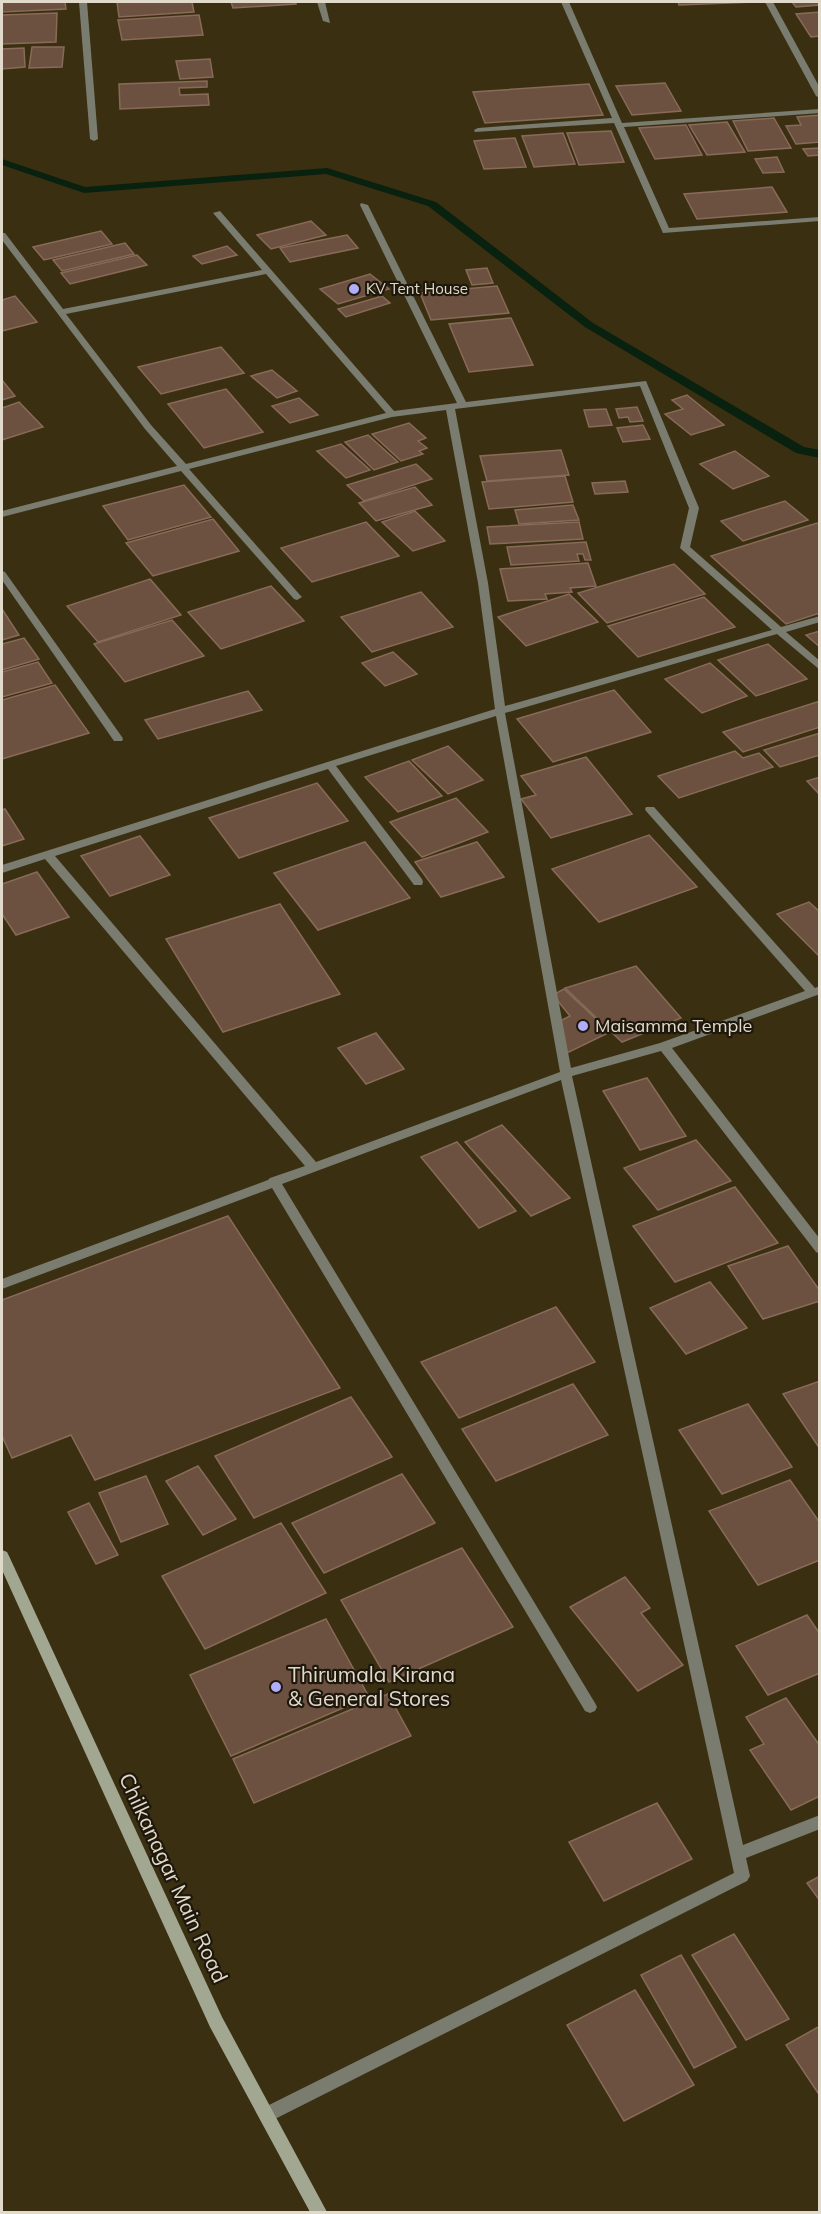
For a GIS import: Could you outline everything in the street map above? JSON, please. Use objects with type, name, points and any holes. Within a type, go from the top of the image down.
[{"type":"main road","name":"Chilkanagar Main Road","points":[[2,1556],[216,2022],[319,2212]]},
{"type":"street","points":[[83,2],[94,139]]},
{"type":"street","points":[[321,2],[327,21]]},
{"type":"street","points":[[565,2],[666,231],[819,219]]},
{"type":"street","points":[[769,2],[819,96]]},
{"type":"street","points":[[478,130],[819,111]]},
{"type":"street","points":[[267,2115],[742,1876],[566,1074],[500,711],[457,406],[364,205]]},
{"type":"street","points":[[217,213],[392,414]]},
{"type":"street","points":[[2,235],[148,427],[297,597]]},
{"type":"street","points":[[61,312],[268,271]]},
{"type":"street","points":[[2,514],[392,414],[643,383],[694,508],[685,548],[819,667]]},
{"type":"street","points":[[2,574],[118,739]]},
{"type":"street","points":[[2,869],[500,711],[819,619]]},
{"type":"street","points":[[330,765],[418,882]]},
{"type":"street","points":[[2,1284],[566,1074],[664,1046],[816,991],[650,809]]},
{"type":"street","points":[[48,855],[314,1167]]},
{"type":"street","points":[[664,1046],[819,1249]]},
{"type":"street","points":[[274,1181],[590,1707]]},
{"type":"street","points":[[738,1854],[819,1822]]},
{"type":"building","points":[[2,2],[65,2],[66,9],[2,12]]},
{"type":"building","points":[[117,2],[192,2],[194,12],[119,17]]},
{"type":"building","points":[[231,2],[295,2],[296,4],[233,8]]},
{"type":"building","points":[[678,2],[755,2],[679,5]]},
{"type":"building","points":[[792,2],[820,2],[820,5],[796,7]]},
{"type":"building","points":[[820,12],[820,36],[811,37],[796,14]]},
{"type":"building","points":[[57,13],[56,42],[2,44],[2,15]]},
{"type":"building","points":[[199,15],[203,35],[122,40],[118,20]]},
{"type":"building","points":[[32,47],[64,47],[62,67],[29,68]]},
{"type":"building","points":[[24,48],[25,67],[2,69],[2,49]]},
{"type":"building","points":[[210,59],[213,77],[180,79],[176,61]]},
{"type":"building","points":[[207,81],[207,87],[179,88],[180,95],[208,94],[209,105],[120,109],[119,84]]},
{"type":"building","points":[[665,83],[681,111],[632,115],[616,86]]},
{"type":"building","points":[[589,84],[603,115],[485,123],[473,92]]},
{"type":"building","points":[[820,115],[820,142],[796,144],[786,126],[801,125],[797,117]]},
{"type":"building","points":[[774,118],[791,148],[748,151],[733,121]]},
{"type":"building","points":[[727,122],[745,152],[707,155],[689,125]]},
{"type":"building","points":[[686,125],[702,155],[655,159],[639,128]]},
{"type":"building","points":[[611,131],[624,162],[579,165],[567,133]]},
{"type":"building","points":[[563,133],[575,164],[534,167],[522,136]]},
{"type":"building","points":[[515,138],[526,167],[484,169],[474,141]]},
{"type":"building","points":[[820,148],[820,155],[808,156],[803,149]]},
{"type":"building","points":[[777,157],[784,172],[763,173],[755,159]]},
{"type":"building","points":[[772,187],[787,212],[697,219],[684,194]]},
{"type":"building","points":[[311,221],[326,235],[271,249],[257,235]]},
{"type":"building","points":[[101,231],[112,244],[44,260],[33,247]]},
{"type":"building","points":[[347,235],[358,248],[290,262],[280,248]]},
{"type":"building","points":[[125,243],[134,254],[62,271],[53,260]]},
{"type":"building","points":[[227,246],[237,255],[202,264],[193,256]]},
{"type":"building","points":[[137,255],[147,265],[70,284],[61,273]]},
{"type":"building","points":[[487,268],[493,283],[472,285],[466,270]]},
{"type":"building","name":"KV Tent House","points":[[370,274],[389,289],[338,304],[320,289]]},
{"type":"building","points":[[497,286],[509,313],[431,320],[420,293]]},
{"type":"building","points":[[15,296],[37,322],[2,331],[2,300]]},
{"type":"building","points":[[382,296],[390,303],[346,317],[338,309]]},
{"type":"building","points":[[511,318],[533,365],[469,372],[449,324]]},
{"type":"building","points":[[221,347],[244,373],[161,394],[138,367]]},
{"type":"building","points":[[272,370],[297,391],[277,398],[251,376]]},
{"type":"building","points":[[2,380],[15,396],[2,400]]},
{"type":"building","points":[[226,389],[263,432],[204,448],[168,404]]},
{"type":"building","points":[[687,395],[724,425],[691,435],[665,414],[683,409],[672,400]]},
{"type":"building","points":[[299,398],[318,415],[290,423],[272,406]]},
{"type":"building","points":[[19,402],[43,427],[2,440],[2,408]]},
{"type":"building","points":[[637,407],[643,421],[630,422],[628,417],[619,418],[616,409]]},
{"type":"building","points":[[606,409],[612,425],[589,427],[584,410]]},
{"type":"building","points":[[409,423],[426,438],[418,441],[427,448],[419,451],[423,454],[401,461],[372,434]]},
{"type":"building","points":[[643,425],[650,439],[623,442],[617,428]]},
{"type":"building","points":[[368,435],[398,462],[374,470],[345,442]]},
{"type":"building","points":[[341,444],[370,470],[346,478],[317,451]]},
{"type":"building","points":[[561,450],[569,475],[487,481],[480,456]]},
{"type":"building","points":[[735,451],[769,476],[733,489],[700,464]]},
{"type":"building","points":[[416,464],[432,479],[364,501],[347,485]]},
{"type":"building","points":[[565,476],[573,502],[489,509],[482,482]]},
{"type":"building","points":[[625,481],[628,492],[595,494],[592,483]]},
{"type":"building","points":[[184,485],[211,517],[128,540],[103,506]]},
{"type":"building","points":[[415,487],[432,505],[376,521],[359,503]]},
{"type":"building","points":[[785,501],[808,520],[743,541],[721,521]]},
{"type":"building","points":[[573,505],[579,520],[519,524],[515,510]]},
{"type":"building","points":[[415,511],[445,541],[413,551],[382,522]]},
{"type":"building","points":[[213,519],[239,551],[153,576],[126,543]]},
{"type":"building","points":[[366,522],[399,556],[312,582],[281,548]]},
{"type":"building","points":[[579,522],[583,539],[490,544],[487,527]]},
{"type":"building","points":[[817,523],[820,525],[820,613],[786,624],[711,556]]},
{"type":"building","points":[[586,542],[591,560],[585,560],[583,554],[577,554],[579,561],[511,565],[507,547]]},
{"type":"building","points":[[588,563],[596,586],[570,588],[572,592],[545,594],[547,599],[508,601],[500,569]]},
{"type":"building","points":[[674,564],[705,594],[607,623],[578,593]]},
{"type":"building","points":[[150,579],[181,615],[98,642],[67,606]]},
{"type":"building","points":[[271,586],[304,621],[221,649],[188,612]]},
{"type":"building","points":[[421,592],[453,627],[372,652],[341,617]]},
{"type":"building","points":[[569,594],[598,622],[526,646],[498,617]]},
{"type":"building","points":[[704,597],[735,627],[638,657],[608,626]]},
{"type":"building","points":[[2,609],[19,635],[2,640]]},
{"type":"building","points":[[172,620],[204,656],[125,682],[94,644]]},
{"type":"building","points":[[820,631],[820,647],[806,635]]},
{"type":"building","points":[[24,638],[39,659],[2,670],[2,644]]},
{"type":"building","points":[[768,644],[807,679],[756,696],[718,660]]},
{"type":"building","points":[[393,652],[417,674],[385,686],[362,663]]},
{"type":"building","points":[[38,662],[52,683],[2,697],[2,672]]},
{"type":"building","points":[[710,663],[747,696],[702,713],[665,679]]},
{"type":"building","points":[[55,685],[89,733],[2,759],[2,700]]},
{"type":"building","points":[[614,690],[651,732],[553,762],[517,719]]},
{"type":"building","points":[[248,691],[262,710],[158,739],[145,720]]},
{"type":"building","points":[[820,701],[820,727],[743,752],[723,732]]},
{"type":"building","points":[[820,733],[820,755],[780,767],[764,750]]},
{"type":"building","points":[[448,746],[483,780],[448,794],[412,760]]},
{"type":"building","points":[[735,751],[743,758],[759,753],[773,767],[679,798],[658,776]]},
{"type":"building","points":[[586,757],[632,814],[551,838],[521,799],[536,795],[521,776]]},
{"type":"building","points":[[409,761],[442,796],[398,812],[365,777]]},
{"type":"building","points":[[820,777],[820,795],[807,781]]},
{"type":"building","points":[[317,783],[348,821],[239,858],[209,818]]},
{"type":"building","points":[[456,798],[488,832],[422,857],[390,822]]},
{"type":"building","points":[[5,809],[24,839],[2,846],[2,810]]},
{"type":"building","points":[[649,835],[697,887],[599,922],[552,869]]},
{"type":"building","points":[[140,836],[170,875],[110,896],[81,856]]},
{"type":"building","points":[[365,842],[410,898],[318,930],[274,873]]},
{"type":"building","points":[[477,842],[504,877],[441,897],[415,862]]},
{"type":"building","points":[[37,872],[69,917],[16,935],[2,914],[2,884]]},
{"type":"building","points":[[809,902],[820,912],[820,957],[777,914]]},
{"type":"building","points":[[280,904],[340,994],[223,1032],[166,939]]},
{"type":"building","points":[[636,966],[681,1018],[622,1042],[565,988]]},
{"type":"building","name":"Maisamma Temple","points":[[564,989],[610,1032],[565,1054],[560,1021],[570,1016],[553,995]]},
{"type":"building","points":[[376,1033],[404,1069],[366,1084],[338,1048]]},
{"type":"building","points":[[647,1078],[686,1136],[640,1150],[603,1091]]},
{"type":"building","points":[[502,1125],[570,1198],[531,1216],[465,1142]]},
{"type":"building","points":[[696,1140],[731,1181],[658,1210],[624,1168]]},
{"type":"building","points":[[457,1142],[516,1211],[479,1228],[421,1157]]},
{"type":"building","points":[[735,1187],[778,1243],[675,1282],[633,1226]]},
{"type":"building","points":[[228,1216],[340,1388],[95,1480],[71,1435],[12,1458],[2,1436],[2,1300]]},
{"type":"building","points":[[788,1246],[820,1291],[820,1301],[763,1319],[728,1266]]},
{"type":"building","points":[[710,1282],[747,1328],[686,1354],[650,1308]]},
{"type":"building","points":[[556,1307],[595,1362],[459,1418],[421,1362]]},
{"type":"building","points":[[820,1381],[820,1449],[783,1394]]},
{"type":"building","points":[[573,1384],[608,1435],[496,1481],[462,1429]]},
{"type":"building","points":[[351,1397],[392,1457],[254,1518],[215,1456]]},
{"type":"building","points":[[748,1404],[792,1467],[722,1494],[679,1430]]},
{"type":"building","points":[[198,1466],[236,1519],[203,1535],[166,1481]]},
{"type":"building","points":[[402,1474],[435,1523],[324,1573],[292,1523]]},
{"type":"building","points":[[146,1476],[168,1524],[121,1542],[99,1493]]},
{"type":"building","points":[[790,1480],[820,1523],[820,1560],[758,1585],[709,1511]]},
{"type":"building","points":[[89,1503],[118,1555],[96,1564],[68,1512]]},
{"type":"building","points":[[281,1523],[326,1593],[205,1649],[162,1576]]},
{"type":"building","points":[[462,1548],[513,1627],[389,1682],[341,1600]]},
{"type":"building","points":[[625,1577],[650,1608],[641,1613],[683,1665],[638,1691],[570,1607]]},
{"type":"building","points":[[807,1615],[820,1634],[820,1673],[768,1695],[736,1646]]},
{"type":"building","points":[[326,1619],[369,1697],[231,1756],[190,1675]]},
{"type":"building","points":[[388,1694],[411,1736],[254,1803],[233,1759]]},
{"type":"building","points":[[786,1698],[820,1746],[820,1796],[791,1810],[750,1750],[764,1744],[746,1717]]},
{"type":"building","points":[[657,1803],[692,1859],[604,1901],[569,1842]]},
{"type":"building","points":[[820,1876],[820,1901],[807,1883]]},
{"type":"building","points":[[734,1934],[789,2019],[746,2040],[692,1955]]},
{"type":"building","points":[[681,1955],[736,2047],[694,2068],[641,1975]]},
{"type":"building","points":[[635,1990],[694,2085],[624,2121],[567,2025]]},
{"type":"building","points":[[820,2026],[820,2096],[786,2045]]},
{"type":"waterway","points":[[2,162],[84,190],[327,171],[432,204],[589,325],[800,450],[820,454]]},
{"type":"place","name":"KV Tent House","points":[[354,289]]},
{"type":"place","name":"Maisamma Temple","points":[[583,1026]]},
{"type":"place","name":"Thirumala Kirana & General Stores","points":[[276,1687]]}]
